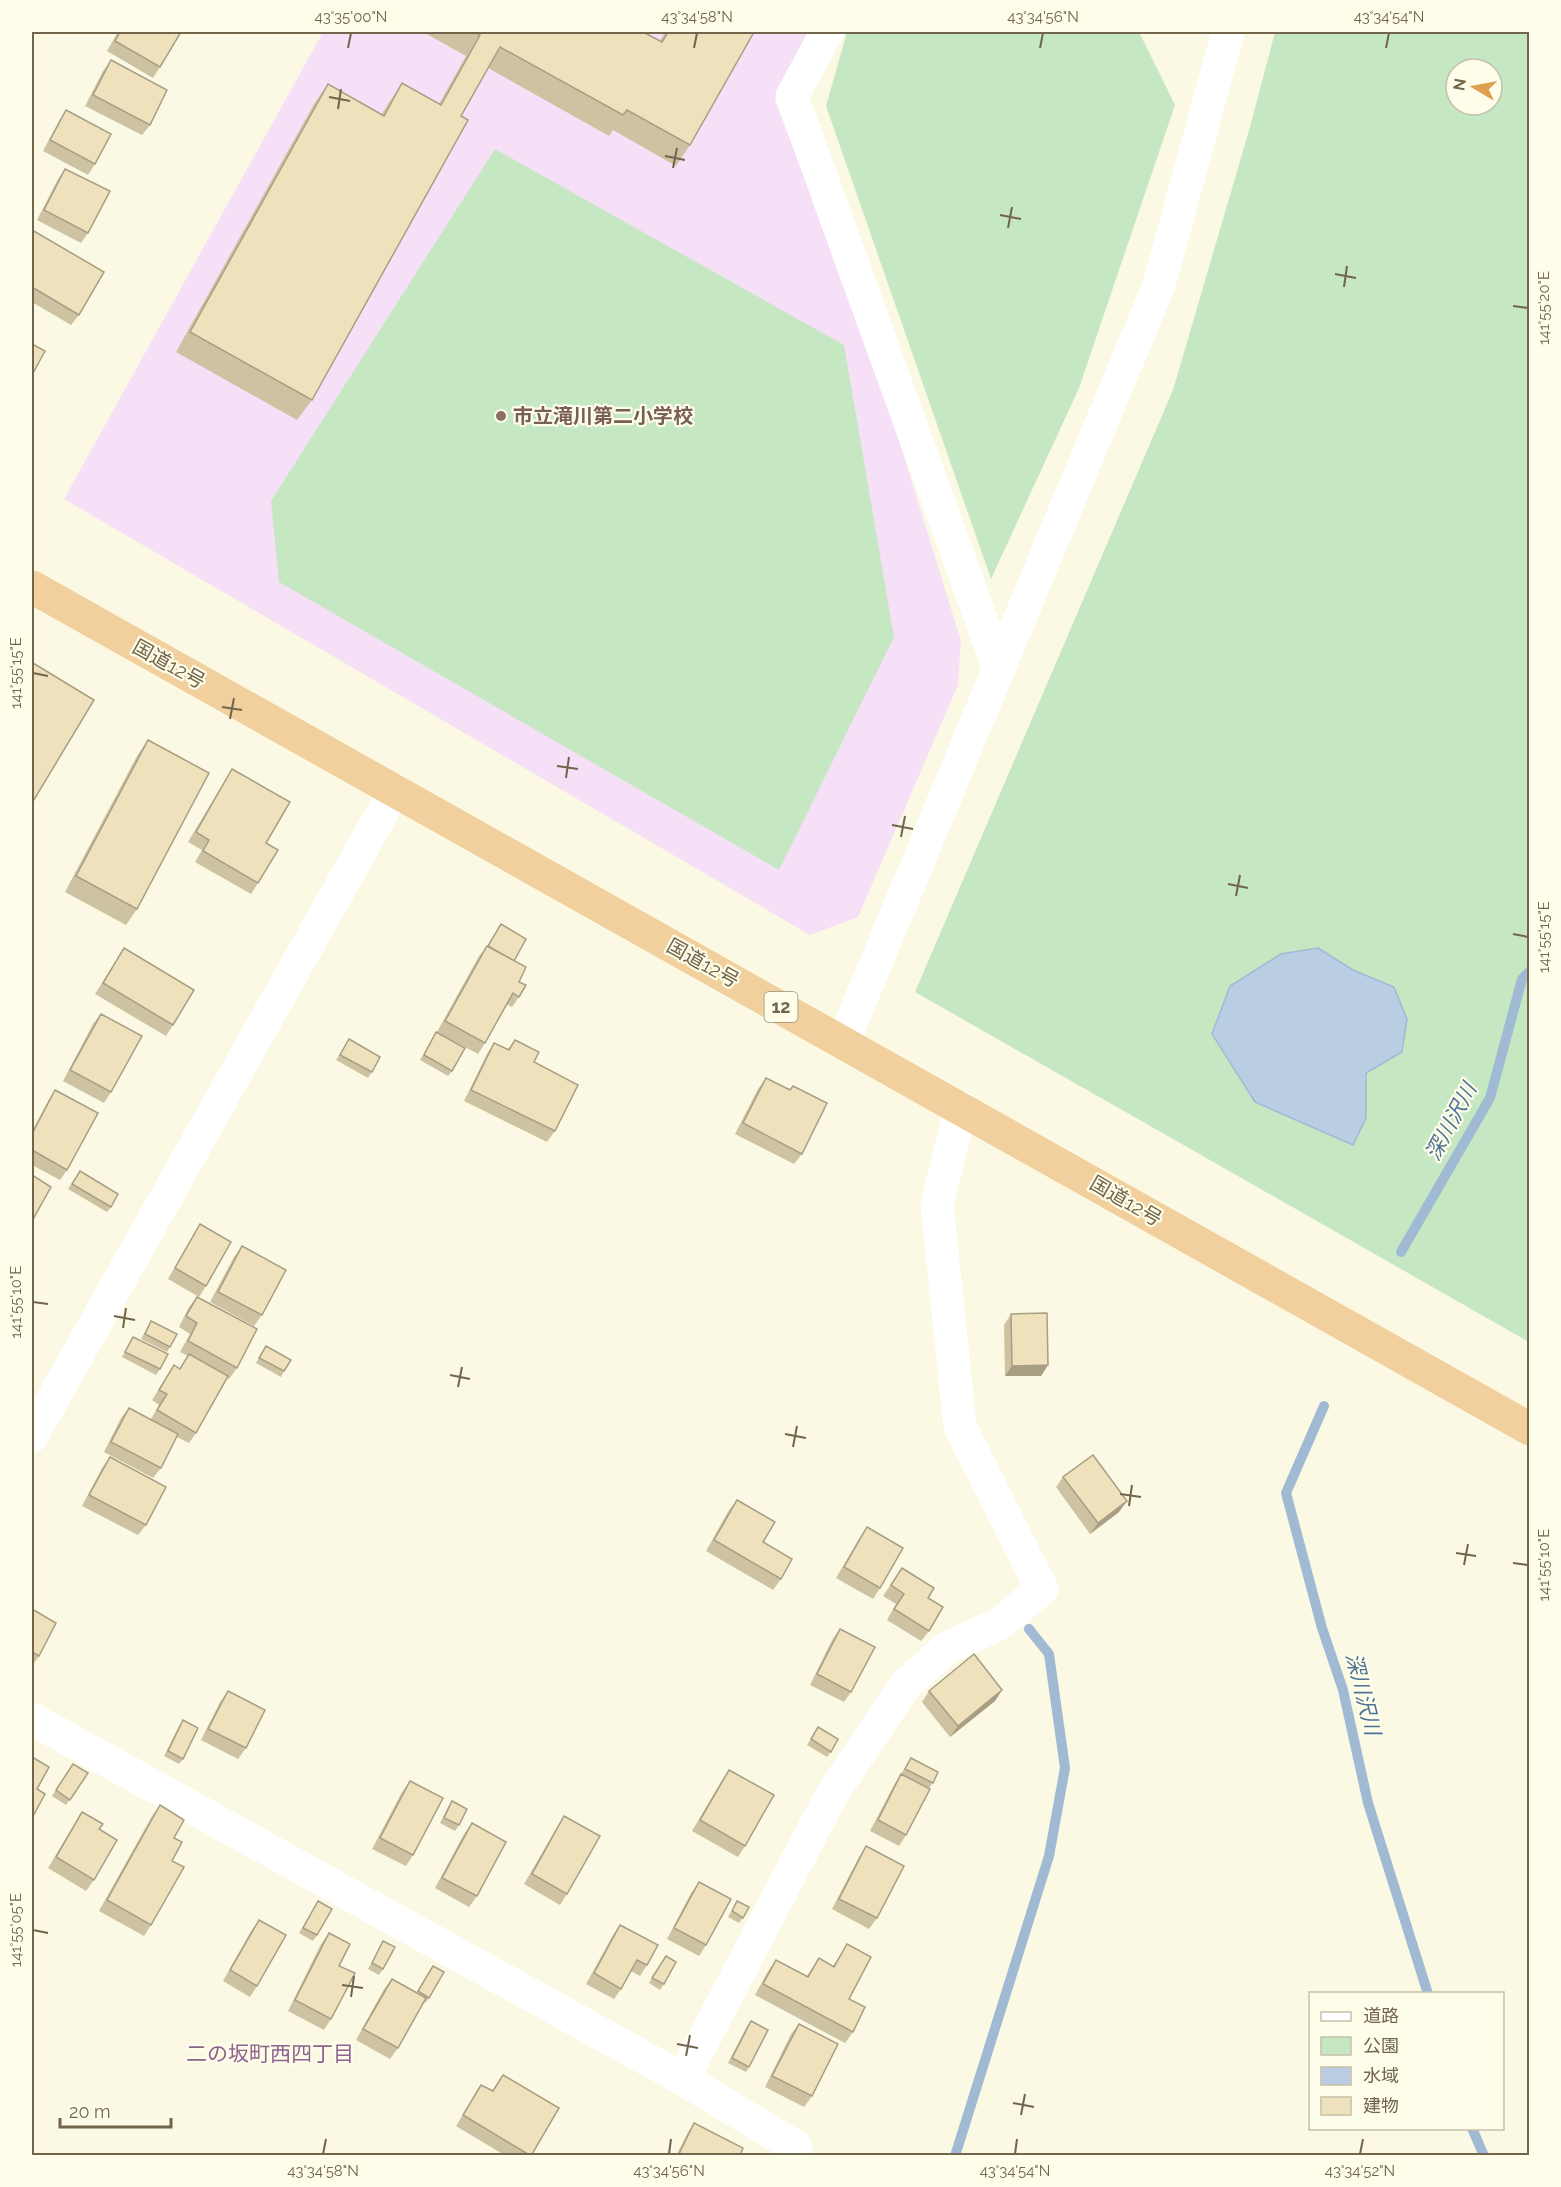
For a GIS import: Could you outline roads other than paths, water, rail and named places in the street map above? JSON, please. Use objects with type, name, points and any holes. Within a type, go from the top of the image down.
[{"type":"highway","name":"国道12号","points":[[32,588],[961,1107],[1530,1429]]},
{"type":"street","points":[[826,32],[792,96],[999,669]]},
{"type":"street","points":[[843,1042],[1159,285],[1228,32]]},
{"type":"street","points":[[32,1436],[39,1404],[395,790]]},
{"type":"street","points":[[683,2079],[832,1794],[906,1684],[947,1648],[999,1624],[1042,1589],[960,1426],[937,1204],[961,1107]]},
{"type":"street","points":[[32,1719],[683,2079],[796,2147],[792,2156]]},
{"type":"water","points":[[1318,948],[1353,970],[1394,987],[1407,1019],[1402,1052],[1366,1073],[1366,1118],[1353,1145],[1255,1102],[1212,1034],[1230,986],[1281,954]]},
{"type":"waterway","name":"深川沢川","points":[[1401,1252],[1490,1098],[1522,979],[1530,971]]},
{"type":"waterway","name":"深川沢川","points":[[1324,1406],[1286,1493],[1322,1628],[1343,1690],[1368,1803],[1427,1992]]},
{"type":"waterway","points":[[955,2156],[1049,1856],[1065,1768],[1049,1654],[1029,1629]]},
{"type":"waterway","name":"深川沢川","points":[[1473,2130],[1484,2156]]},
{"type":"place","name":"市立滝川第二小学校","points":[[501,416]]},
{"type":"district","name":"二の坂町西四丁目","points":[[270,2054]]}]
